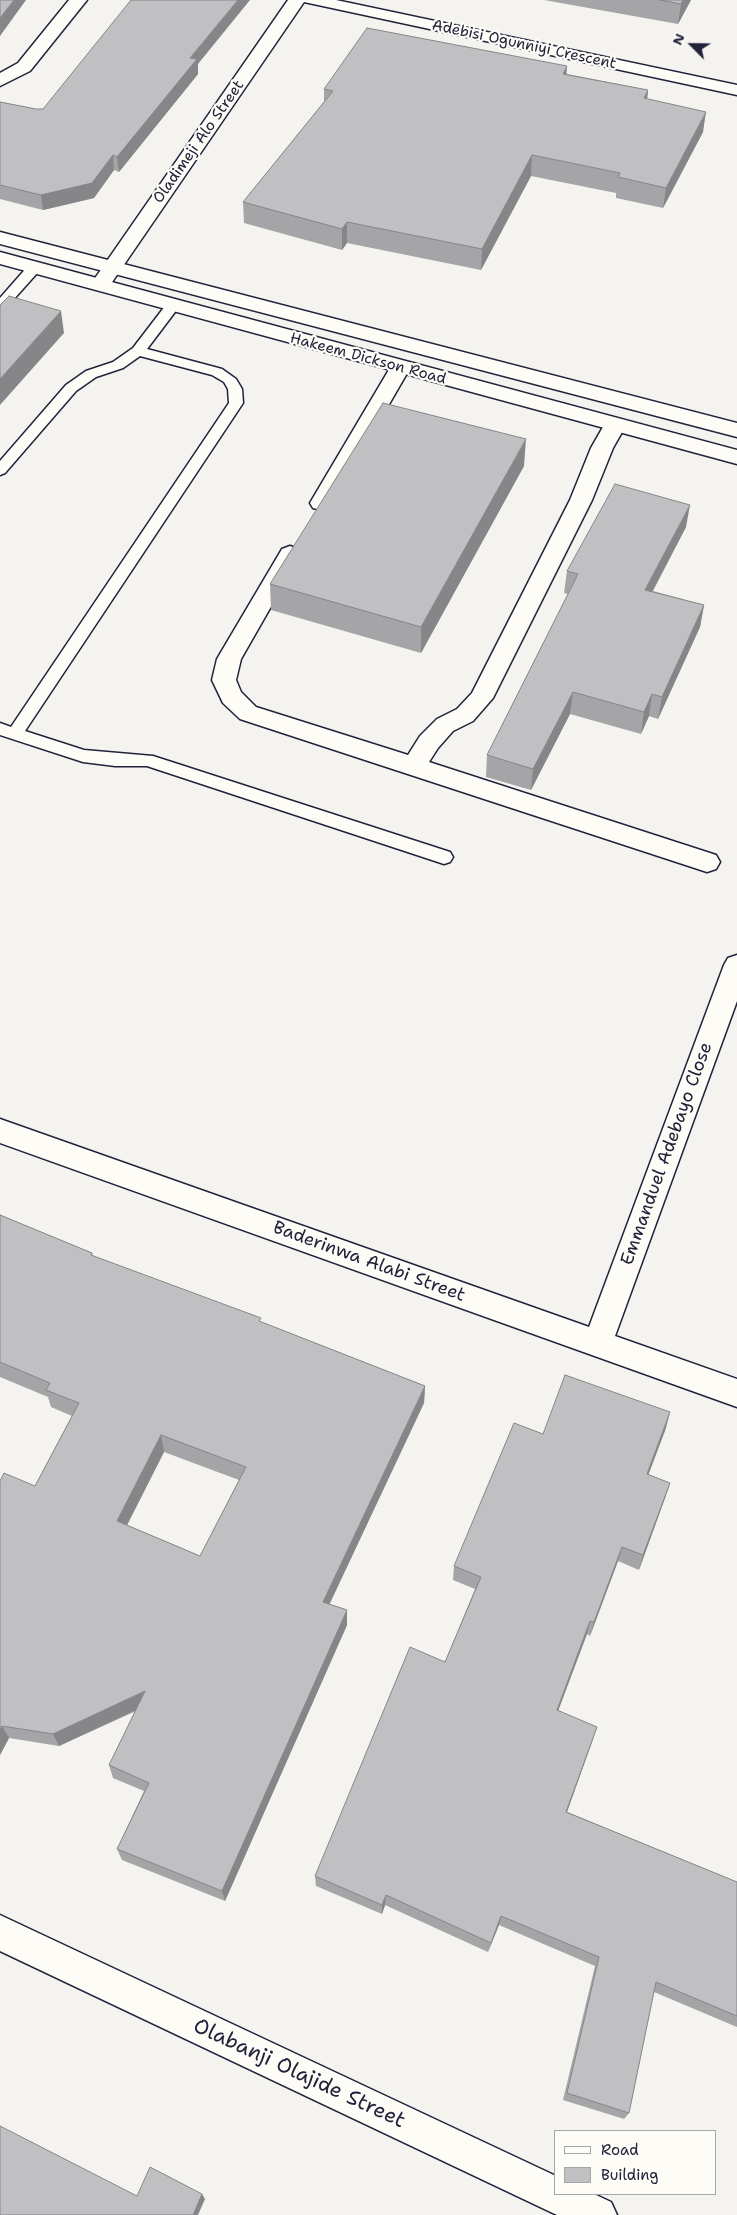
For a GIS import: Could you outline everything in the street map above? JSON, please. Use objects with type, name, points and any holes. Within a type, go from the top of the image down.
[{"type":"street","points":[[0,81],[24,67],[78,0]]},
{"type":"street","name":"Oladimeji Alo Street","points":[[107,276],[297,0]]},
{"type":"street","name":"Adebisi Ogunniyi Crescent","points":[[311,0],[737,90]]},
{"type":"street","name":"Hakeem Dickson Road","points":[[0,238],[50,249],[107,276],[174,304],[400,368],[737,457]]},
{"type":"street","name":"Hakeem Dickson Road","points":[[0,258],[34,268],[107,276],[737,430]]},
{"type":"street","points":[[400,368],[257,608],[229,659],[224,680],[231,697],[248,713],[707,862]]},
{"type":"street","points":[[414,766],[429,742],[445,725],[465,715],[481,698],[581,500],[602,448],[615,425]]},
{"type":"street","name":"Emmanduel Adebayo Close","points":[[598,1343],[737,965]]},
{"type":"street","name":"Baderinwa Alabi Street","points":[[0,1131],[737,1393]]},
{"type":"street","name":"Olabanji Olajide Street","points":[[0,1933],[554,2194]]},
{"type":"street","name":"Olabanji Olajide Street","points":[[556,2195],[598,2215]]},
{"type":"lane","points":[[0,306],[34,268]]},
{"type":"lane","points":[[0,470],[71,388],[91,374],[118,365],[138,350],[174,304]]},
{"type":"lane","points":[[138,350],[217,372],[232,384],[235,389],[236,403],[7,731],[83,756],[115,760],[148,760],[444,857]]},
{"type":"building","points":[[0,0],[14,0],[0,18]]},
{"type":"building","points":[[131,0],[238,0],[190,58],[197,59],[117,157],[113,155],[92,183],[41,195],[0,185],[0,102],[43,109]]},
{"type":"building","points":[[660,0],[683,0],[681,4]]},
{"type":"building","points":[[367,28],[567,66],[563,74],[648,90],[644,98],[706,112],[666,188],[618,177],[620,173],[532,155],[482,249],[347,222],[342,229],[243,202],[333,91],[324,89]]},
{"type":"building","points":[[9,296],[61,311],[0,379],[0,305]]},
{"type":"building","points":[[383,403],[526,439],[421,627],[270,584]]},
{"type":"building","points":[[615,484],[690,505],[645,590],[704,605],[662,697],[652,694],[644,712],[573,692],[533,769],[487,755],[578,574],[567,571]]},
{"type":"building","points":[[0,1215],[92,1253],[91,1255],[261,1318],[259,1321],[425,1386],[323,1602],[347,1610],[222,1891],[117,1849],[149,1783],[109,1765],[145,1691],[53,1734],[2,1726],[0,1730],[0,1481],[4,1473],[35,1486],[79,1403],[46,1390],[50,1383],[0,1362]],"holes":[[[161,1435],[246,1467],[200,1556],[117,1521]]]},
{"type":"building","points":[[565,1375],[670,1412],[647,1474],[670,1483],[643,1555],[622,1547],[594,1622],[590,1621],[557,1710],[597,1727],[566,1812],[737,1882],[737,2016],[656,1982],[629,2113],[567,2093],[599,1957],[501,1916],[491,1943],[386,1895],[382,1905],[315,1876],[410,1647],[445,1662],[481,1577],[454,1566],[514,1423],[543,1434]]},
{"type":"building","points":[[0,2126],[137,2196],[150,2167],[202,2194],[193,2215],[0,2215]]}]
